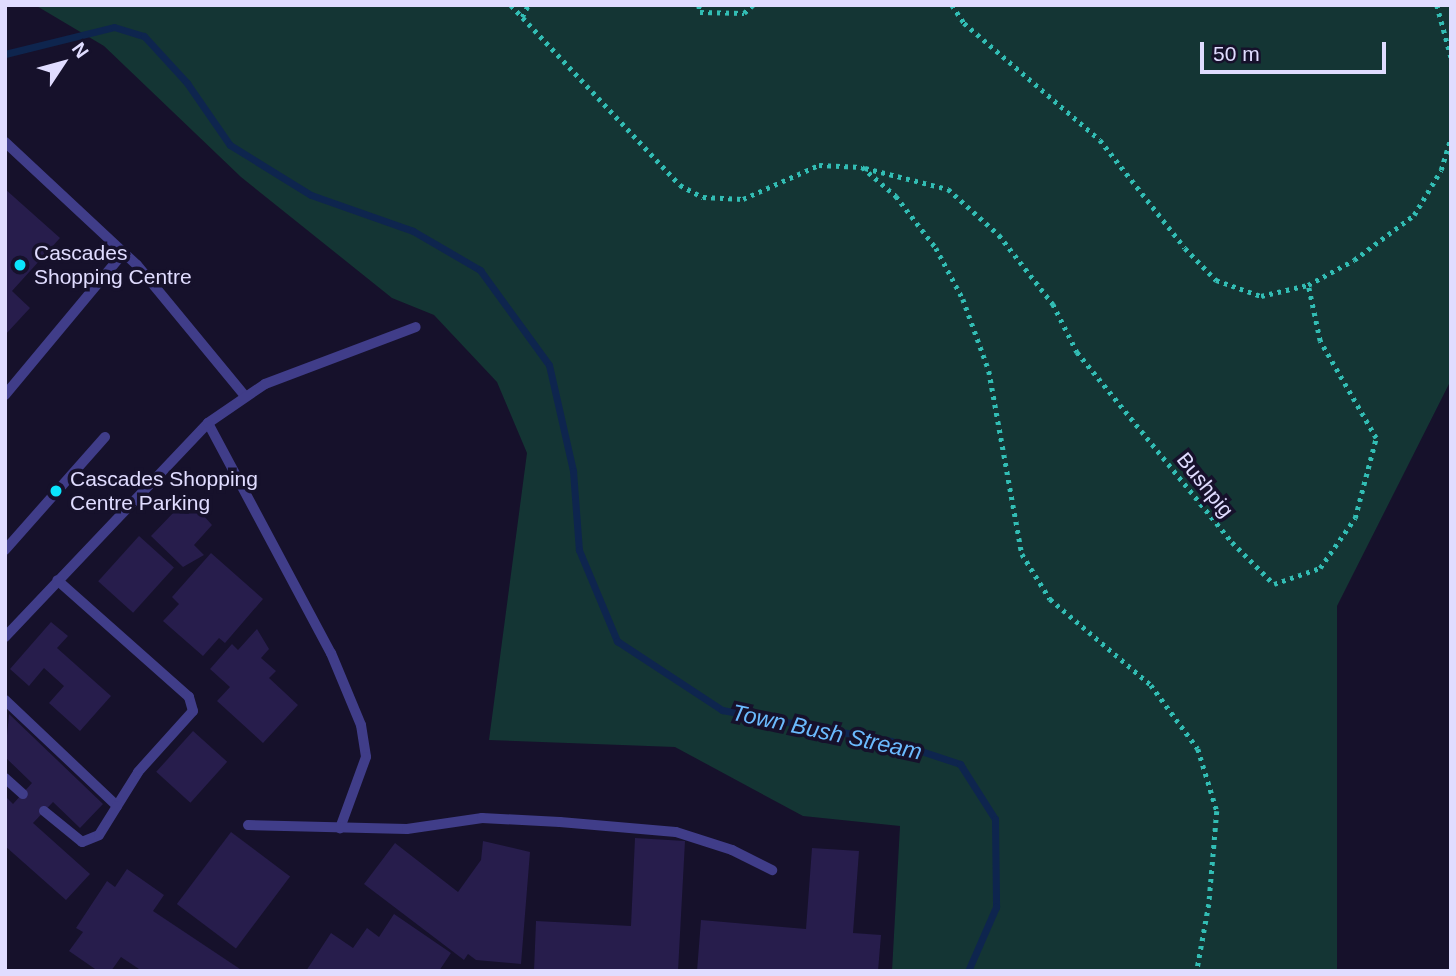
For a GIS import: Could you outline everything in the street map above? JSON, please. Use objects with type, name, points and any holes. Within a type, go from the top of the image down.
[{"type":"lane","points":[[5,142],[124,252],[245,396]]},
{"type":"lane","points":[[5,395],[124,252]]},
{"type":"lane","points":[[7,632],[208,423],[245,396],[416,327]]},
{"type":"lane","points":[[208,423],[331,653],[361,725],[366,757],[340,828]]},
{"type":"lane","points":[[5,550],[105,437]]},
{"type":"lane","points":[[44,811],[82,842],[100,835],[138,772],[190,717],[192,704],[57,580]]},
{"type":"lane","points":[[5,700],[117,806]]},
{"type":"lane","points":[[5,778],[23,794]]},
{"type":"lane","points":[[248,825],[407,829],[482,818],[676,832],[732,850],[772,870]]},
{"type":"path","points":[[511,5],[680,184],[703,197],[743,199],[819,165],[862,167],[896,196],[936,248],[963,299],[989,370],[1022,554],[1050,599],[1151,685],[1198,749],[1217,811],[1209,904],[1197,971]]},
{"type":"path","points":[[522,17],[527,5]]},
{"type":"path","points":[[699,5],[700,12],[744,13],[752,5]]},
{"type":"path","points":[[952,5],[964,23],[1100,140],[1185,248],[1216,280],[1261,296],[1308,285],[1354,260],[1414,215],[1441,170],[1451,138]]},
{"type":"path","points":[[1437,5],[1451,57]]},
{"type":"path","name":"Bushpig","points":[[862,167],[948,189],[999,235],[1053,304],[1077,352],[1224,532],[1274,584],[1320,568],[1355,518],[1376,438],[1320,341],[1308,285]]},
{"type":"green space","points":[[35,5],[1451,5],[1451,380],[1337,606],[1337,971],[892,971],[900,826],[803,816],[675,747],[489,740],[527,453],[497,382],[434,315],[392,298],[241,177],[104,46]]},
{"type":"building","name":"Cascades Shopping Centre","points":[[5,189],[60,238],[12,291],[30,308],[5,335]]},
{"type":"building","points":[[195,506],[212,525],[194,545],[204,555],[183,567],[151,536],[175,511]]},
{"type":"building","points":[[139,536],[174,567],[133,613],[98,581]]},
{"type":"building","points":[[211,553],[263,599],[225,643],[219,638],[203,656],[163,621],[179,604],[172,597]]},
{"type":"building","points":[[51,622],[68,636],[57,648],[111,696],[80,731],[49,703],[64,686],[44,668],[29,686],[10,669]]},
{"type":"building","points":[[257,629],[269,649],[261,658],[276,671],[269,678],[298,705],[263,743],[217,701],[230,687],[210,669],[232,644],[238,650]]},
{"type":"building","points":[[9,714],[103,804],[80,828],[53,802],[33,823],[90,874],[66,900],[5,846],[5,796],[13,804],[32,783],[5,757]]},
{"type":"building","points":[[193,731],[227,762],[190,803],[156,772]]},
{"type":"building","points":[[231,832],[290,877],[236,948],[177,904]]},
{"type":"building","points":[[635,838],[685,841],[678,971],[534,971],[536,921],[631,926]]},
{"type":"building","points":[[483,841],[530,852],[521,964],[476,960],[468,954],[464,960],[364,884],[395,843],[458,892],[481,860]]},
{"type":"building","points":[[812,848],[859,851],[853,933],[881,935],[878,971],[697,971],[701,920],[806,929]]},
{"type":"building","points":[[127,869],[164,895],[153,911],[243,971],[142,971],[121,957],[111,971],[98,971],[69,951],[83,932],[76,928],[107,881],[115,887]]},
{"type":"building","points":[[394,914],[451,953],[439,971],[306,971],[331,933],[353,948],[367,928],[379,937]]},
{"type":"waterway","name":"Town Bush Stream","points":[[5,54],[114,27],[144,36],[187,83],[230,145],[311,195],[413,231],[480,270],[549,365],[573,471],[579,550],[617,641],[722,710],[891,741],[960,764],[995,819],[996,907],[968,971]]},
{"type":"place","name":"Cascades Shopping Centre","points":[[20,265]]},
{"type":"place","name":"Cascades Shopping Centre Parking","points":[[56,491]]}]
